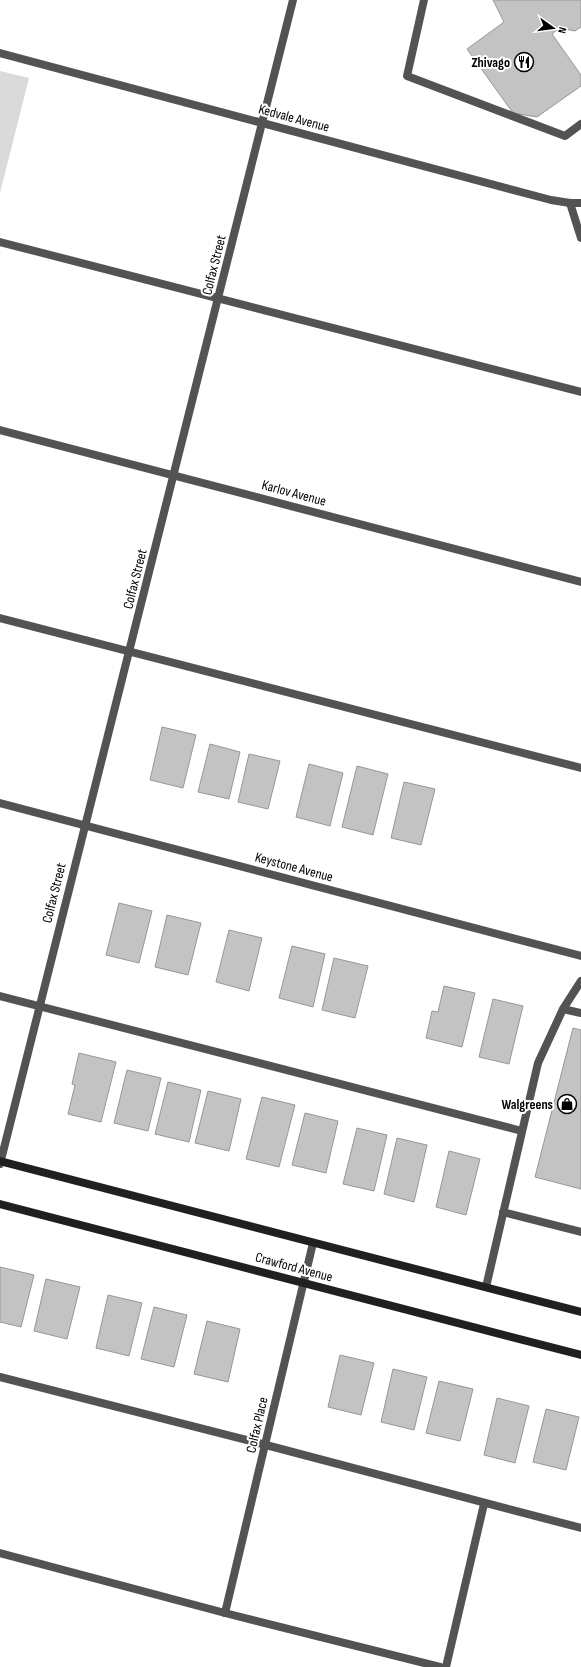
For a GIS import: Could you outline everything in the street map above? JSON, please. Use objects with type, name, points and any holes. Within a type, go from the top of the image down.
[{"type":"main road","name":"Crawford Avenue","points":[[0,1162],[581,1312]]},
{"type":"main road","name":"Crawford Avenue","points":[[0,1204],[581,1355]]},
{"type":"street","name":"Colfax Street","points":[[0,1162],[175,476],[293,0]]},
{"type":"street","points":[[424,0],[407,76],[565,136],[581,124]]},
{"type":"street","name":"Kedvale Avenue","points":[[0,54],[550,200],[581,203]]},
{"type":"street","points":[[570,203],[581,238]]},
{"type":"street","points":[[0,242],[581,392]]},
{"type":"street","name":"Karlov Avenue","points":[[0,430],[581,582]]},
{"type":"street","points":[[0,618],[581,768]]},
{"type":"street","name":"Keystone Avenue","points":[[0,803],[581,956]]},
{"type":"street","points":[[486,1287],[538,1063],[563,1009],[581,981]]},
{"type":"street","points":[[0,996],[522,1131]]},
{"type":"street","points":[[563,1009],[581,1012]]},
{"type":"street","points":[[503,1212],[581,1232]]},
{"type":"street","name":"Colfax Place","points":[[225,1613],[313,1243]]},
{"type":"street","points":[[0,1377],[581,1528]]},
{"type":"street","points":[[446,1667],[484,1504]]},
{"type":"street","points":[[0,1553],[225,1613],[440,1667]]},
{"type":"shaded area","points":[[0,71],[29,78],[0,193]]},
{"type":"building","name":"Zhivago","points":[[493,0],[581,0],[581,27],[575,31],[559,28],[552,34],[581,75],[581,86],[537,117],[513,113],[467,49],[504,22]]},
{"type":"building","points":[[162,727],[196,735],[183,788],[150,780]]},
{"type":"building","points":[[210,744],[240,752],[229,799],[198,792]]},
{"type":"building","points":[[249,754],[280,761],[268,809],[238,802]]},
{"type":"building","points":[[309,764],[343,773],[330,826],[296,817]]},
{"type":"building","points":[[357,766],[388,774],[373,835],[342,827]]},
{"type":"building","points":[[404,782],[435,789],[421,845],[391,838]]},
{"type":"building","points":[[119,903],[152,911],[139,963],[106,955]]},
{"type":"building","points":[[167,915],[201,923],[188,975],[155,967]]},
{"type":"building","points":[[229,930],[262,938],[249,991],[216,982]]},
{"type":"building","points":[[292,946],[325,954],[313,1007],[279,998]]},
{"type":"building","points":[[334,958],[368,966],[355,1018],[322,1010]]},
{"type":"building","points":[[444,986],[475,993],[462,1047],[426,1038],[432,1011],[438,1012]]},
{"type":"building","points":[[493,999],[523,1006],[509,1064],[479,1057]]},
{"type":"building","name":"Walgreens","points":[[573,1028],[581,1030],[581,1189],[535,1177]]},
{"type":"building","points":[[79,1053],[116,1062],[101,1122],[68,1114],[75,1085],[72,1084]]},
{"type":"building","points":[[127,1070],[161,1078],[148,1131],[114,1123]]},
{"type":"building","points":[[168,1082],[201,1090],[189,1142],[155,1134]]},
{"type":"building","points":[[208,1091],[241,1099],[229,1151],[195,1143]]},
{"type":"building","points":[[262,1097],[295,1105],[279,1167],[246,1159]]},
{"type":"building","points":[[305,1113],[338,1121],[326,1173],[292,1165]]},
{"type":"building","points":[[357,1128],[387,1135],[374,1191],[343,1184]]},
{"type":"building","points":[[397,1138],[427,1145],[414,1202],[384,1194]]},
{"type":"building","points":[[449,1151],[480,1159],[466,1215],[436,1207]]},
{"type":"building","points":[[0,1267],[34,1275],[21,1327],[0,1322]]},
{"type":"building","points":[[46,1279],[80,1287],[67,1339],[34,1331]]},
{"type":"building","points":[[108,1295],[142,1303],[129,1356],[96,1348]]},
{"type":"building","points":[[154,1307],[187,1315],[174,1367],[141,1359]]},
{"type":"building","points":[[207,1321],[240,1329],[228,1382],[194,1374]]},
{"type":"building","points":[[340,1355],[374,1363],[361,1415],[328,1407]]},
{"type":"building","points":[[393,1369],[427,1377],[414,1430],[381,1422]]},
{"type":"building","points":[[439,1381],[473,1389],[460,1441],[426,1433]]},
{"type":"building","points":[[497,1398],[529,1406],[515,1463],[484,1455]]},
{"type":"building","points":[[546,1409],[579,1417],[566,1470],[533,1462]]},
{"type":"place","name":"Zhivago","points":[[524,62]]},
{"type":"place","name":"Walgreens","points":[[567,1104]]}]
